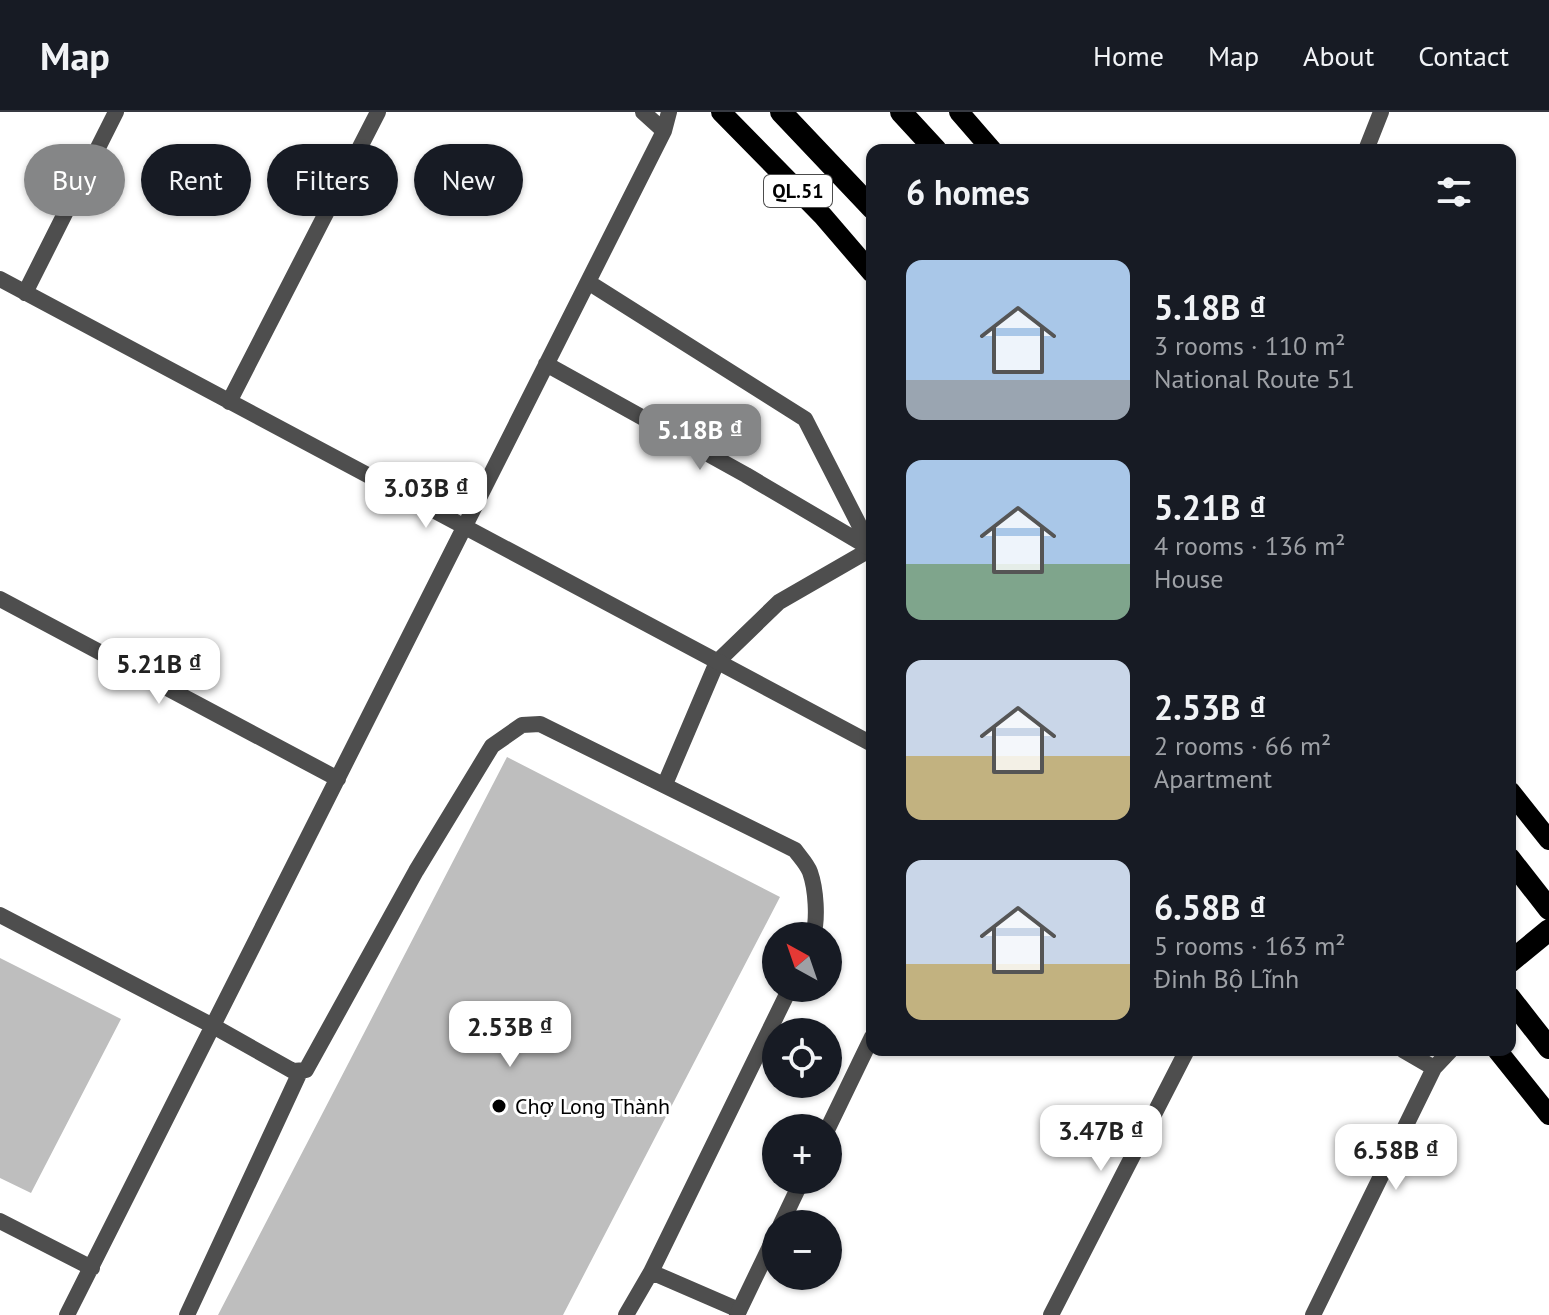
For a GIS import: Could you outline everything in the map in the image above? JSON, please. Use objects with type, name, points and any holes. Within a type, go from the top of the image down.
[{"type":"highway","name":"QL.51","points":[[781,112],[866,202]]},
{"type":"highway","points":[[901,112],[930,144]]},
{"type":"highway","points":[[1516,867],[1549,909]]},
{"type":"highway","points":[[1516,957],[1549,930]]},
{"type":"highway","points":[[1516,1006],[1549,1048]]},
{"type":"main road","name":"QL.51","points":[[721,112],[823,216],[866,266]]},
{"type":"main road","points":[[959,112],[987,144]]},
{"type":"main road","points":[[1516,799],[1549,840]]},
{"type":"main road","points":[[1502,1056],[1549,1115]]},
{"type":"street","points":[[25,293],[116,112]]},
{"type":"street","points":[[229,402],[378,112]]},
{"type":"street","points":[[643,112],[664,131]]},
{"type":"street","points":[[67,1315],[664,131],[669,112]]},
{"type":"street","points":[[1368,144],[1381,112]]},
{"type":"street","points":[[0,279],[866,741]]},
{"type":"street","points":[[588,282],[805,419],[866,538]]},
{"type":"street","points":[[546,364],[746,475],[866,546]]},
{"type":"street","points":[[665,784],[717,662],[779,602],[866,553]]},
{"type":"street","points":[[0,599],[338,779]]},
{"type":"street","points":[[0,915],[293,1071],[306,1070],[431,846],[492,746],[522,725],[540,724],[795,850],[809,871],[815,922]]},
{"type":"street","points":[[626,1315],[651,1272],[783,1002]]},
{"type":"street","points":[[835,1114],[866,1049]]},
{"type":"street","points":[[1051,1315],[1184,1056]]},
{"type":"street","points":[[1413,1056],[1434,1068]]},
{"type":"street","points":[[1313,1315],[1434,1068],[1445,1056]]},
{"type":"street","points":[[187,1315],[300,1072]]},
{"type":"street","points":[[0,1221],[92,1268]]},
{"type":"street","points":[[651,1272],[742,1313],[762,1267]]},
{"type":"building","name":"Chợ Long Thành","points":[[507,757],[780,897],[767,922],[762,922],[762,932],[563,1315],[218,1315]]},
{"type":"building","points":[[0,958],[121,1019],[31,1193],[0,1178]]},
{"type":"place","name":"Chợ Long Thành","points":[[499,1106]]}]
